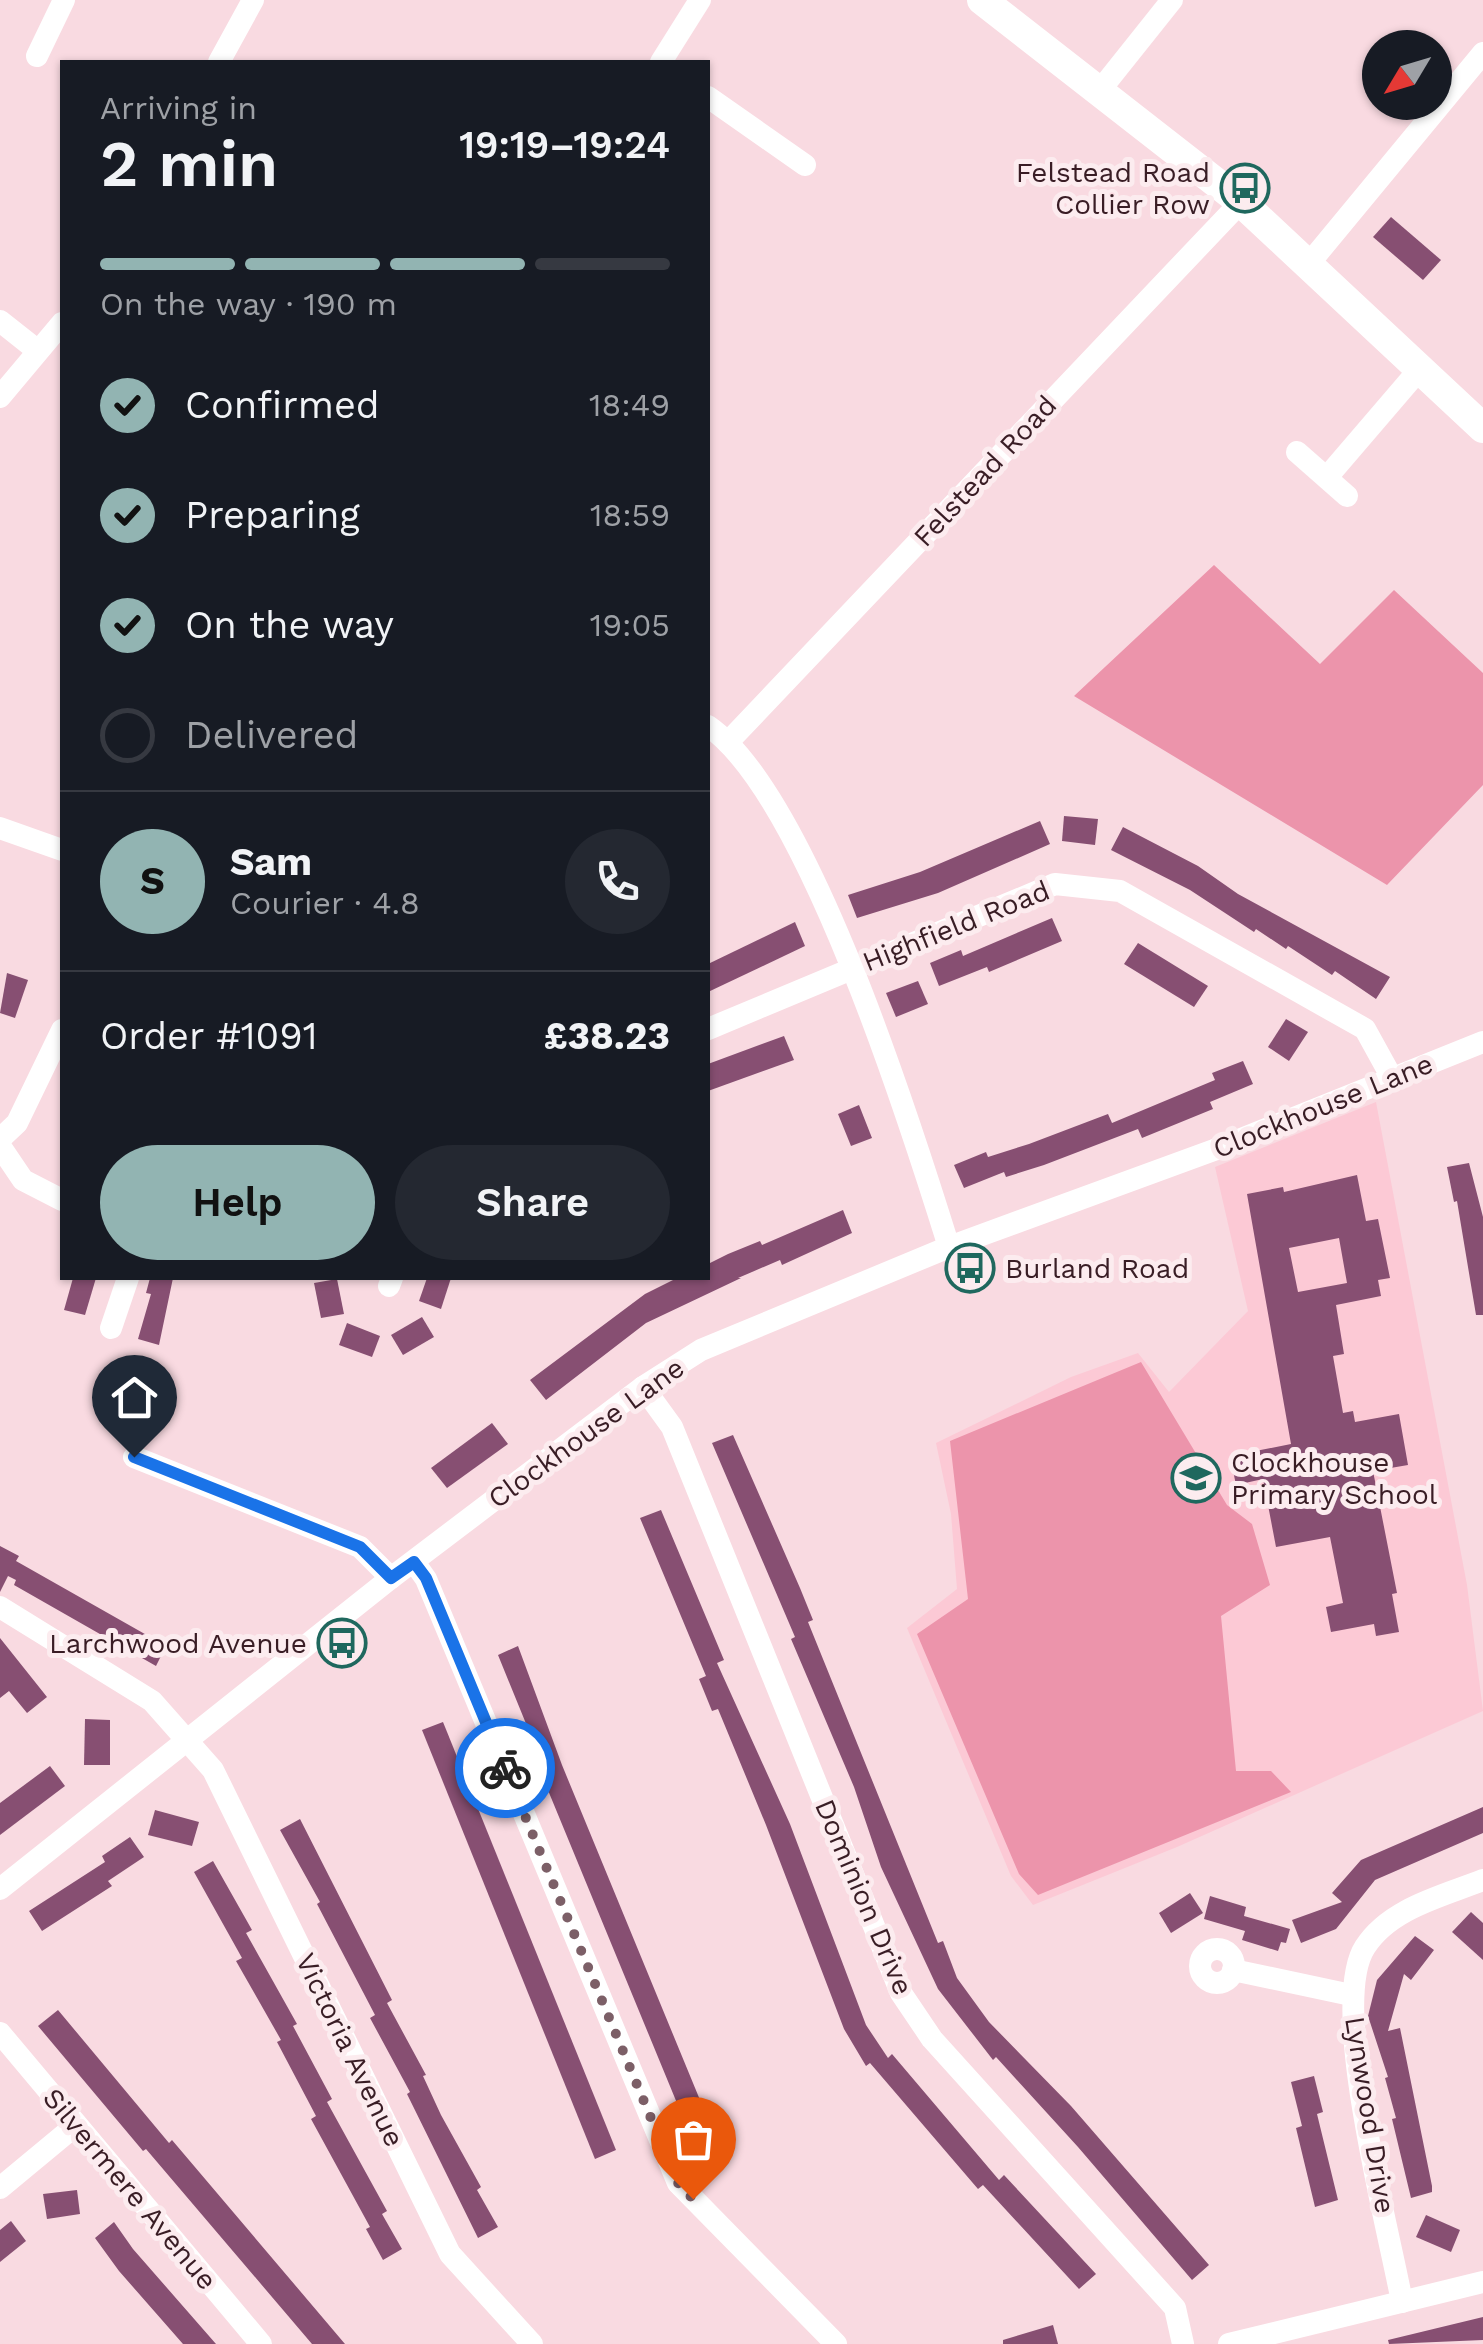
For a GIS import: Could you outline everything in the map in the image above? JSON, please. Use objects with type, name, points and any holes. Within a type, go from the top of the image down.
[{"type":"main road","points":[[982,0],[1101,89],[1241,202],[1418,372],[1483,428]]},
{"type":"street","points":[[37,56],[64,0]]},
{"type":"street","points":[[219,60],[252,0]]},
{"type":"street","points":[[662,60],[700,0]]},
{"type":"street","points":[[1101,89],[1172,0]]},
{"type":"street","points":[[1306,266],[1483,53]]},
{"type":"street","points":[[710,99],[806,164]]},
{"type":"street","name":"Felstead Road","points":[[729,741],[1241,202]]},
{"type":"street","points":[[0,320],[38,352]]},
{"type":"street","points":[[0,397],[60,325]]},
{"type":"street","points":[[1328,476],[1418,372]]},
{"type":"street","points":[[1296,452],[1347,496]]},
{"type":"street","points":[[710,727],[729,741],[792,834],[850,968],[949,1246]]},
{"type":"street","points":[[0,828],[60,849]]},
{"type":"street","name":"Highfield Road","points":[[710,1028],[1054,884],[1120,892],[1365,1029],[1392,1078]]},
{"type":"street","points":[[60,1034],[17,1123],[0,1142],[23,1180],[60,1199]]},
{"type":"street","points":[[1479,1043],[1483,1068]]},
{"type":"street","name":"Clockhouse Lane","points":[[0,1889],[391,1578],[643,1386],[728,1337],[949,1246],[1479,1043]]},
{"type":"street","points":[[111,1328],[127,1280]]},
{"type":"street","name":"Dominion Drive","points":[[643,1386],[672,1427],[901,1993],[932,2039],[1175,2308],[1183,2344]]},
{"type":"street","points":[[134,1457],[360,1547],[391,1578]]},
{"type":"street","points":[[414,1562],[426,1578],[678,2183],[836,2344]]},
{"type":"street","name":"Victoria Avenue","points":[[0,1607],[152,1701],[213,1770],[450,2254],[532,2344]]},
{"type":"street","name":"Lynwood Drive","points":[[1402,2302],[1353,2040],[1350,1995],[1364,1948],[1403,1911],[1483,1880]]},
{"type":"street","points":[[1233,1970],[1350,1995]]},
{"type":"street","name":"Silvermere Avenue","points":[[0,2033],[261,2344]]},
{"type":"street","points":[[0,2188],[76,2124]]},
{"type":"street","points":[[1230,2344],[1483,2282]]},
{"type":"shaded area","points":[[1214,565],[1320,664],[1394,590],[1483,673],[1483,785],[1387,885],[1074,696]]},
{"type":"shaded area","name":"Clockhouse Primary School","points":[[1376,1102],[1467,1585],[1483,1711],[1177,1847],[1033,1905],[1011,1876],[907,1628],[957,1589],[951,1514],[936,1443],[1071,1377],[1138,1353],[1169,1392],[1248,1311],[1215,1167]]},
{"type":"shaded area","points":[[1141,1362],[1227,1505],[1252,1524],[1270,1585],[1221,1616],[1236,1771],[1271,1771],[1291,1792],[1038,1895],[1019,1874],[917,1634],[968,1599],[950,1441]]},
{"type":"building","points":[[1391,217],[1441,260],[1423,280],[1373,237]]},
{"type":"building","points":[[1064,816],[1098,819],[1095,845],[1062,841]]},
{"type":"building","points":[[1040,821],[1050,844],[938,893],[857,918],[848,895],[920,872]]},
{"type":"building","points":[[1123,827],[1390,977],[1376,999],[1335,971],[1332,975],[1288,946],[1286,949],[1256,929],[1254,932],[1190,890],[1111,850]]},
{"type":"building","points":[[1052,918],[1062,941],[989,972],[987,967],[939,986],[930,963],[961,950],[963,956]]},
{"type":"building","points":[[795,922],[805,946],[710,991],[710,963]]},
{"type":"building","points":[[1138,943],[1208,986],[1194,1007],[1124,964]]},
{"type":"building","points":[[7,973],[28,980],[15,1018],[0,1013]]},
{"type":"building","points":[[918,981],[928,1004],[896,1017],[886,993]]},
{"type":"building","points":[[1286,1019],[1308,1032],[1289,1061],[1268,1047]]},
{"type":"building","points":[[784,1036],[794,1060],[710,1090],[710,1063]]},
{"type":"building","points":[[1243,1061],[1253,1084],[1210,1102],[1213,1109],[1142,1138],[1138,1129],[1044,1165],[1006,1177],[1004,1172],[964,1188],[954,1165],[986,1152],[988,1157],[1029,1144],[1108,1114],[1112,1123],[1215,1080],[1212,1073]]},
{"type":"building","points":[[859,1105],[872,1138],[851,1146],[838,1114]]},
{"type":"building","points":[[1469,1163],[1483,1217],[1483,1315],[1476,1315],[1457,1201],[1454,1202],[1447,1167]]},
{"type":"building","points":[[1357,1175],[1366,1221],[1378,1219],[1390,1278],[1378,1280],[1381,1296],[1336,1305],[1344,1354],[1333,1356],[1343,1413],[1353,1411],[1355,1422],[1399,1414],[1408,1465],[1373,1471],[1397,1593],[1392,1594],[1399,1632],[1376,1636],[1374,1624],[1331,1632],[1326,1607],[1343,1603],[1330,1537],[1276,1547],[1263,1479],[1236,1485],[1230,1456],[1291,1444],[1247,1194],[1283,1187],[1284,1192]],"holes":[[[1339,1238],[1347,1283],[1298,1292],[1289,1248]]]},
{"type":"building","points":[[843,1210],[852,1233],[782,1265],[780,1260],[738,1278],[646,1323],[546,1400],[530,1380],[645,1294],[673,1280],[710,1280],[710,1263],[760,1241],[762,1245]]},
{"type":"building","points":[[72,1280],[95,1280],[85,1315],[64,1310]]},
{"type":"building","points":[[149,1280],[173,1280],[159,1345],[138,1339],[151,1294],[146,1293]]},
{"type":"building","points":[[337,1280],[344,1314],[321,1318],[314,1283]]},
{"type":"building","points":[[426,1280],[450,1280],[441,1309],[419,1301]]},
{"type":"building","points":[[422,1317],[434,1337],[403,1355],[391,1335]]},
{"type":"building","points":[[347,1323],[380,1336],[372,1357],[339,1345]]},
{"type":"building","points":[[492,1423],[508,1444],[447,1488],[431,1468]]},
{"type":"building","points":[[733,1435],[813,1620],[808,1622],[938,1943],[943,1941],[957,1978],[989,2022],[1071,2106],[1209,2265],[1192,2280],[1078,2147],[996,2057],[993,2060],[938,1989],[881,1867],[854,1787],[791,1639],[795,1637],[712,1443]]},
{"type":"building","points":[[661,1510],[724,1660],[717,1663],[790,1824],[866,2025],[888,2058],[892,2054],[999,2180],[1004,2175],[1096,2274],[1079,2289],[983,2185],[978,2189],[870,2063],[866,2066],[844,2029],[718,1709],[712,1711],[699,1679],[706,1676],[640,1518]]},
{"type":"building","points":[[0,1546],[19,1556],[16,1561],[166,1646],[156,1666],[14,1585],[16,1580],[8,1576],[0,1592]]},
{"type":"building","points":[[0,1638],[47,1697],[27,1713],[9,1691],[0,1698]]},
{"type":"building","points":[[518,1646],[562,1765],[700,2100],[679,2108],[525,1733],[529,1731],[498,1655]]},
{"type":"building","points":[[85,1719],[110,1720],[110,1765],[84,1765]]},
{"type":"building","points":[[443,1722],[616,2150],[595,2159],[422,1730]]},
{"type":"building","points":[[50,1766],[65,1786],[0,1835],[0,1803]]},
{"type":"building","points":[[1483,1807],[1483,1833],[1375,1880],[1336,1929],[1301,1943],[1292,1920],[1342,1902],[1332,1893],[1361,1860]]},
{"type":"building","points":[[155,1810],[199,1822],[192,1846],[148,1835]]},
{"type":"building","points":[[300,1819],[392,2000],[387,2003],[498,2227],[478,2238],[407,2094],[410,2092],[370,2018],[375,2015],[280,1830]]},
{"type":"building","points":[[130,1837],[144,1857],[108,1881],[112,1886],[42,1931],[29,1911],[105,1862],[102,1856]]},
{"type":"building","points":[[213,1861],[252,1930],[246,1933],[297,2024],[293,2026],[332,2099],[327,2102],[387,2211],[382,2214],[402,2249],[383,2260],[366,2229],[370,2227],[311,2119],[316,2116],[277,2042],[281,2040],[236,1961],[242,1958],[194,1872]]},
{"type":"building","points":[[1190,1893],[1203,1913],[1171,1933],[1159,1913]]},
{"type":"building","points":[[1210,1896],[1246,1907],[1244,1916],[1290,1929],[1286,1943],[1281,1942],[1278,1951],[1242,1940],[1245,1931],[1204,1919]]},
{"type":"building","points":[[1471,1912],[1483,1923],[1483,1960],[1452,1932]]},
{"type":"building","points":[[1415,1936],[1434,1950],[1411,1980],[1404,1974],[1388,2031],[1400,2028],[1432,2186],[1432,2192],[1411,2198],[1392,2119],[1396,2118],[1385,2078],[1388,2077],[1368,2016],[1377,1980]]},
{"type":"building","points":[[58,2010],[345,2344],[312,2344],[146,2149],[143,2151],[38,2026]]},
{"type":"building","points":[[1314,2076],[1323,2112],[1317,2114],[1338,2200],[1315,2207],[1296,2128],[1302,2126],[1291,2082]]},
{"type":"building","points":[[77,2190],[80,2214],[47,2219],[43,2194]]},
{"type":"building","points":[[1426,2215],[1460,2230],[1451,2252],[1416,2237]]},
{"type":"building","points":[[11,2221],[26,2241],[0,2262],[0,2230]]},
{"type":"building","points":[[114,2222],[216,2344],[183,2344],[119,2271],[95,2238]]},
{"type":"building","points":[[1483,2317],[1483,2340],[1389,2344],[1388,2340]]},
{"type":"building","points":[[1053,2325],[1058,2344],[1003,2344],[1003,2340]]},
{"type":"way so far","points":[[505,1768],[678,2183],[693,2199]]},
{"type":"place","name":"Felstead Road Collier Row","points":[[1245,188]]},
{"type":"place","name":"Burland Road","points":[[970,1268]]},
{"type":"place","name":"Clockhouse Primary School","points":[[1196,1478]]},
{"type":"place","name":"Larchwood Avenue","points":[[342,1643]]},
{"type":"route","points":[[134,1457],[360,1547],[391,1578],[414,1562],[426,1578],[505,1768]]}]
